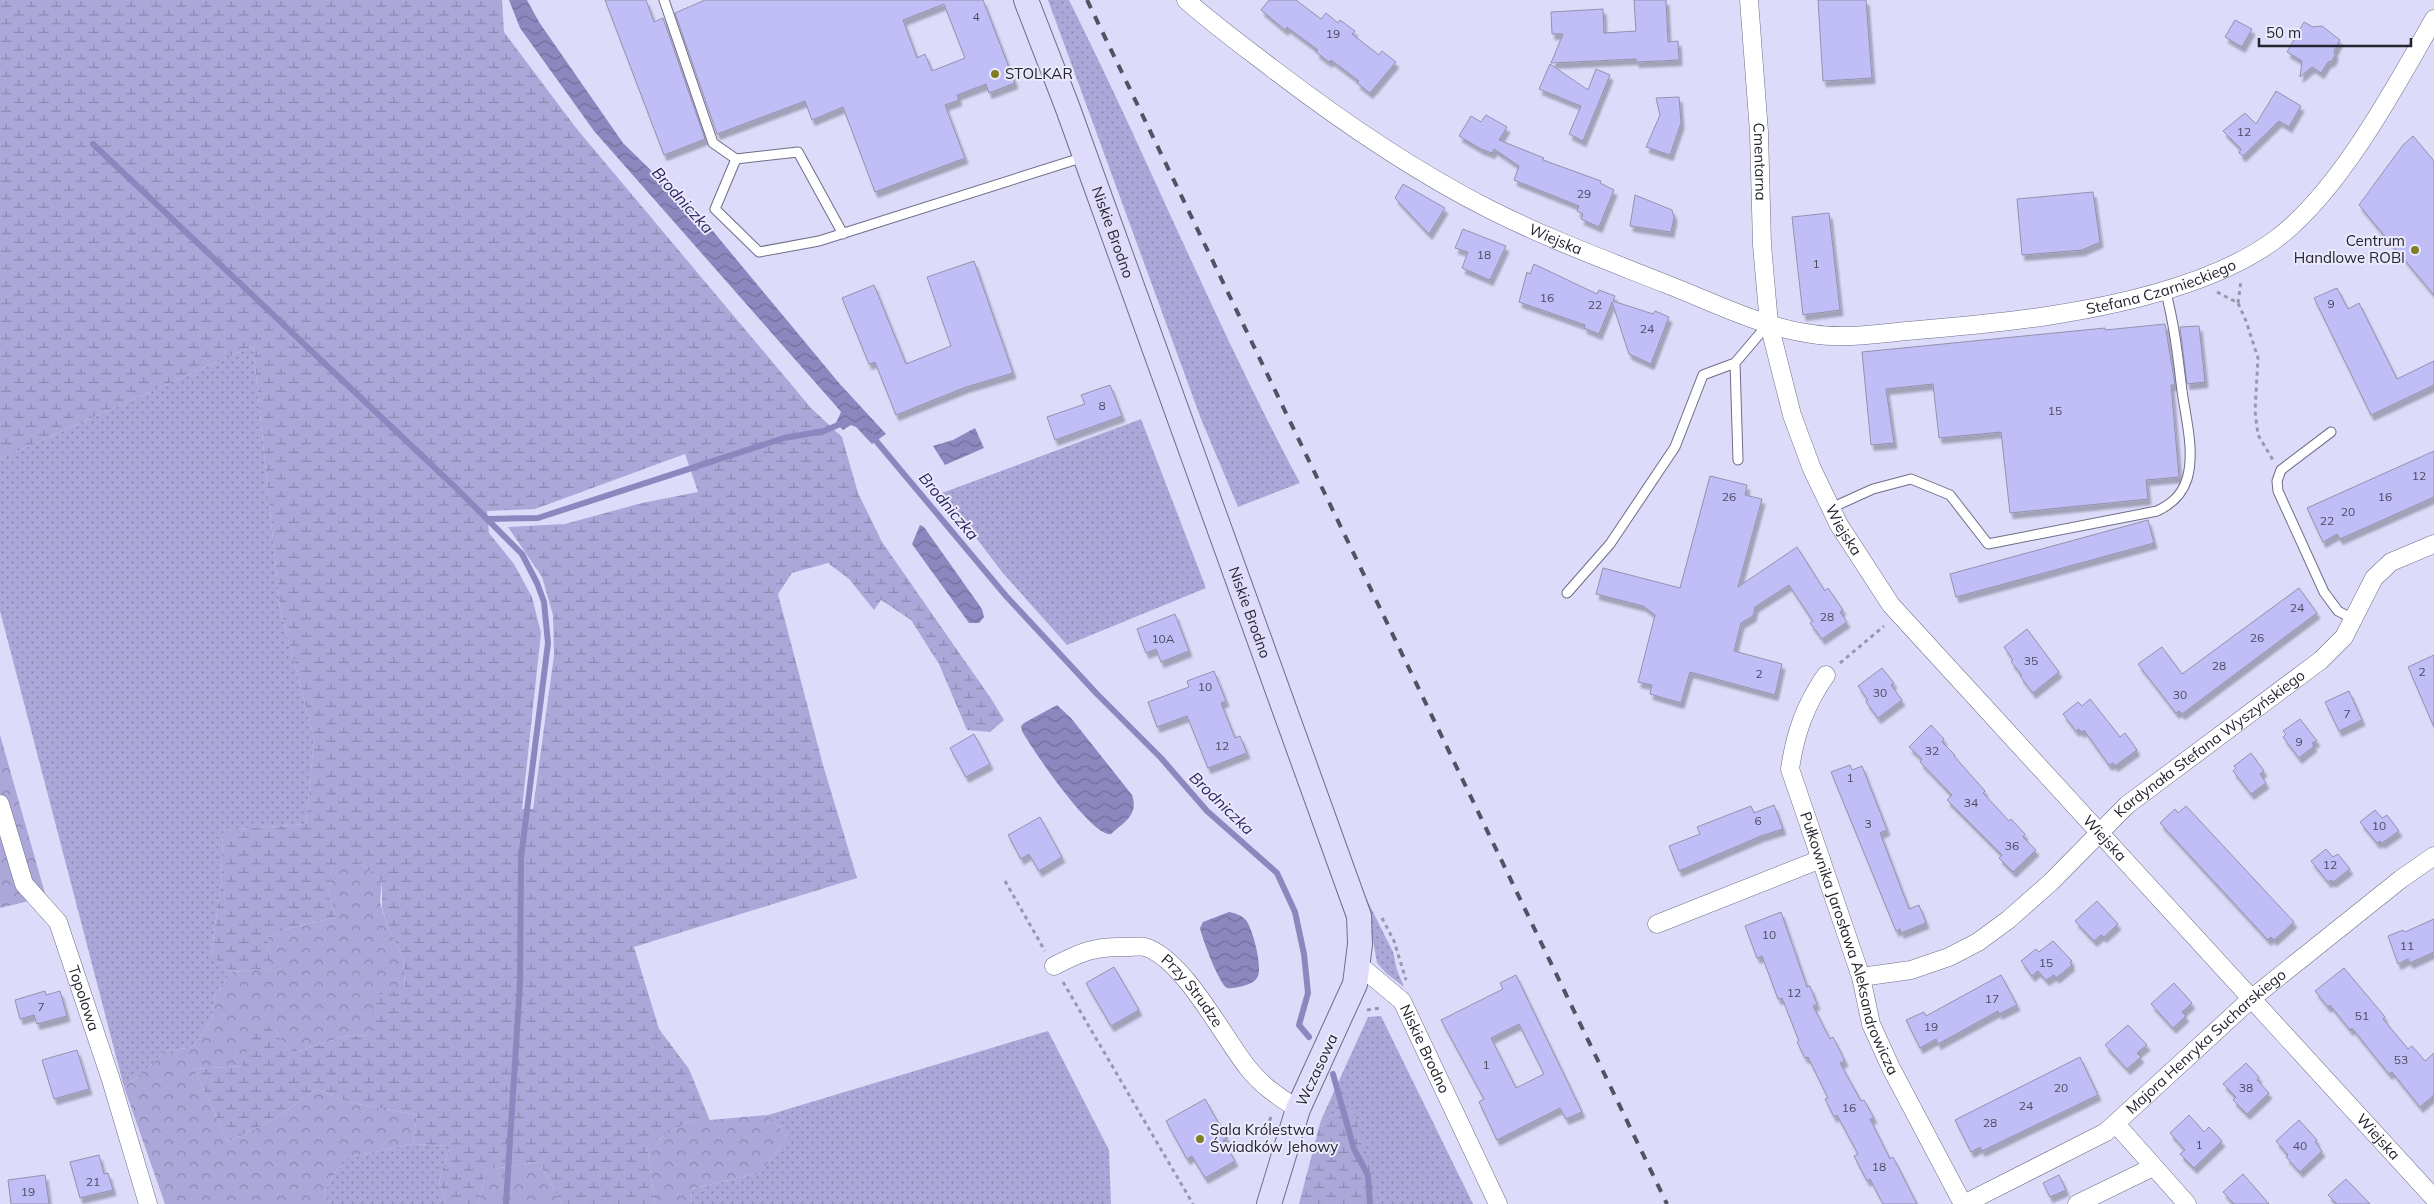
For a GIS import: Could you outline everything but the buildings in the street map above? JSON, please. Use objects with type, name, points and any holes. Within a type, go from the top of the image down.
[{"type":"street","name":"Niskie Brodno","points":[[1026,0],[1350,886],[1359,916],[1359,966],[1402,1001],[1498,1204]]},
{"type":"street","name":"Wiejska","points":[[1186,0],[1211,22],[1336,117],[1421,172],[1490,210],[1570,247],[1768,324],[1792,415],[1812,469],[1839,525],[1891,605],[2434,1198]]},
{"type":"street","name":"Cmentarna","points":[[1749,0],[1760,132],[1762,245],[1768,324]]},
{"type":"street","name":"Stefana Czarnieckiego","points":[[1768,324],[1820,334],[1843,336],[2008,321],[2080,311],[2165,289],[2234,265],[2275,240],[2307,212],[2358,143],[2434,19]]},
{"type":"street","name":"Kardynała Stefana Wyszyńskiego","points":[[1861,978],[1912,970],[1949,957],[1978,942],[2008,920],[2051,882],[2127,805],[2321,660],[2344,637],[2374,578],[2391,562],[2434,544]]},
{"type":"street","name":"Pułkownika Jarosława Aleksandrowicza","points":[[1826,675],[1809,699],[1792,749],[1790,769],[1861,978],[1871,1024],[1891,1068],[1963,1204]]},
{"type":"street","name":"Topolowa","points":[[0,804],[24,884],[58,922],[111,1080],[148,1204]]},
{"type":"street","name":"Majora Henryka Sucharskiego","points":[[1963,1204],[2088,1141],[2116,1124],[2251,999],[2401,879],[2434,856]]},
{"type":"street","points":[[1656,924],[1821,860]]},
{"type":"street","name":"Przy Strudze","points":[[1054,966],[1077,954],[1103,946],[1146,947],[1167,960],[1184,976],[1248,1069],[1270,1091],[1298,1109]]},
{"type":"street","name":"Wczasowa","points":[[1269,1204],[1298,1109],[1346,1006],[1359,966]]},
{"type":"street","points":[[2116,1124],[2187,1204]]},
{"type":"street","points":[[2077,1204],[2153,1167]]},
{"type":"lane","points":[[664,0],[713,143],[736,159],[798,152],[843,234]]},
{"type":"lane","points":[[736,159],[715,209],[759,252],[819,241],[1085,157]]},
{"type":"lane","points":[[1831,508],[1873,489],[1911,479],[1950,495],[1988,544],[2157,511],[2172,504],[2185,486],[2190,464],[2175,340],[2165,289]]},
{"type":"lane","points":[[1568,593],[1610,544],[1676,447],[1703,375],[1734,363],[1768,324]]},
{"type":"lane","points":[[1734,363],[1738,460]]},
{"type":"lane","points":[[2331,432],[2281,470],[2277,480],[2278,491],[2324,592],[2338,611],[2354,619]]},
{"type":"path","points":[[2242,276],[2238,303],[2258,358],[2254,411],[2258,436],[2281,470]]},
{"type":"path","points":[[2214,290],[2238,303]]},
{"type":"path","points":[[1826,675],[1883,626],[1890,633]]},
{"type":"path","points":[[1004,881],[1054,966],[1082,1019],[1193,1204]]},
{"type":"green space","points":[[0,0],[502,0],[504,32],[576,128],[811,408],[842,437],[858,493],[882,542],[1004,720],[990,732],[967,730],[939,664],[911,620],[881,600],[874,610],[849,579],[828,563],[792,573],[778,594],[823,765],[857,878],[634,947],[659,1029],[689,1069],[710,1121],[687,1122],[647,1146],[655,1204],[562,1204],[539,1162],[486,1170],[478,1204],[446,1204],[439,1182],[450,1146],[413,1144],[417,1115],[348,1102],[317,1089],[275,1119],[228,1142],[194,1069],[242,1066],[256,1024],[270,1026],[293,1053],[349,1035],[372,1036],[373,996],[405,988],[403,957],[389,930],[382,907],[382,881],[361,864],[333,865],[329,894],[336,917],[287,929],[268,937],[270,968],[232,972],[211,955],[221,884],[223,830],[306,824],[314,738],[280,608],[253,346],[0,459]],"holes":[[[685,454],[698,492],[642,503],[565,524],[508,527],[542,577],[553,615],[554,655],[533,809],[522,809],[541,633],[532,597],[514,564],[489,533],[487,511],[535,509]]]},
{"type":"green space","points":[[1048,0],[1069,0],[1240,364],[1300,483],[1238,507],[1201,419]]},
{"type":"green space","points":[[253,346],[280,608],[314,738],[306,824],[223,830],[221,884],[211,954],[232,972],[215,995],[212,1020],[192,1047],[164,1052],[146,1070],[124,1087],[0,611],[0,459]]},
{"type":"green space","points":[[1141,419],[1206,588],[1067,645],[1002,572],[942,493]]},
{"type":"green space","points":[[0,735],[46,897],[0,908]]},
{"type":"green space","points":[[333,864],[361,864],[382,881],[380,902],[389,930],[403,957],[405,988],[372,1036],[349,1035],[293,1053],[270,1026],[242,1066],[194,1069],[228,1142],[275,1119],[317,1089],[348,1102],[417,1115],[413,1144],[344,1158],[324,1192],[331,1204],[165,1204],[124,1087],[146,1070],[164,1052],[192,1047],[212,1020],[215,995],[232,972],[269,968],[268,937],[287,929],[336,917],[329,894]]},
{"type":"green space","points":[[1365,896],[1393,952],[1397,970],[1404,987],[1377,963]]},
{"type":"green space","points":[[1381,1016],[1473,1204],[1378,1204],[1352,1107],[1321,1120],[1368,1017]]},
{"type":"green space","points":[[1048,1031],[1109,1150],[1111,1204],[692,1204],[691,1189],[760,1173],[788,1137],[768,1115]]},
{"type":"green space","points":[[1352,1107],[1364,1143],[1378,1204],[1299,1204],[1321,1120]]},
{"type":"green space","points":[[768,1115],[788,1137],[760,1173],[691,1189],[692,1204],[655,1204],[647,1146],[687,1122]]},
{"type":"green space","points":[[413,1144],[450,1146],[439,1182],[446,1204],[331,1204],[324,1192],[344,1158]]},
{"type":"green space","points":[[539,1162],[562,1204],[478,1204],[486,1170]]},
{"type":"water","points":[[509,0],[527,0],[539,22],[623,143],[712,230],[839,383],[886,434],[872,444],[856,427],[851,425],[843,430],[836,423],[841,412],[594,131],[520,28]]},
{"type":"water","points":[[975,428],[984,448],[945,465],[933,446],[953,440]]},
{"type":"water","points":[[920,525],[924,527],[982,609],[984,617],[979,623],[969,623],[912,544]]},
{"type":"water","points":[[1057,705],[1071,718],[1132,795],[1134,808],[1132,813],[1111,834],[1102,831],[1090,822],[1077,808],[1037,755],[1022,731],[1021,726],[1024,723]]},
{"type":"water","points":[[1229,912],[1238,914],[1249,925],[1258,956],[1259,971],[1256,980],[1252,983],[1227,988],[1215,970],[1200,928],[1203,922]]},
{"type":"waterway","points":[[93,144],[455,487],[522,554],[537,583],[544,602],[548,643],[521,858],[520,983],[506,1204]]},
{"type":"waterway","points":[[487,519],[538,518],[784,438],[824,431],[845,422]]},
{"type":"waterway","name":"Brodniczka","points":[[872,436],[1006,596],[1097,694],[1161,758],[1207,811],[1277,873],[1295,912],[1304,954],[1308,993],[1299,1025],[1309,1037]]},
{"type":"waterway","name":"Brodniczka","points":[[1333,1074],[1354,1149],[1368,1175],[1370,1204]]},
{"type":"railway","points":[[1087,0],[1667,1204]]},
{"type":"place","name":"STOLKAR","points":[[995,74]]},
{"type":"place","name":"Centrum Handlowe ROBI","points":[[2415,250]]},
{"type":"place","name":"Sala Królestwa Świadków Jehowy","points":[[1200,1139]]}]
